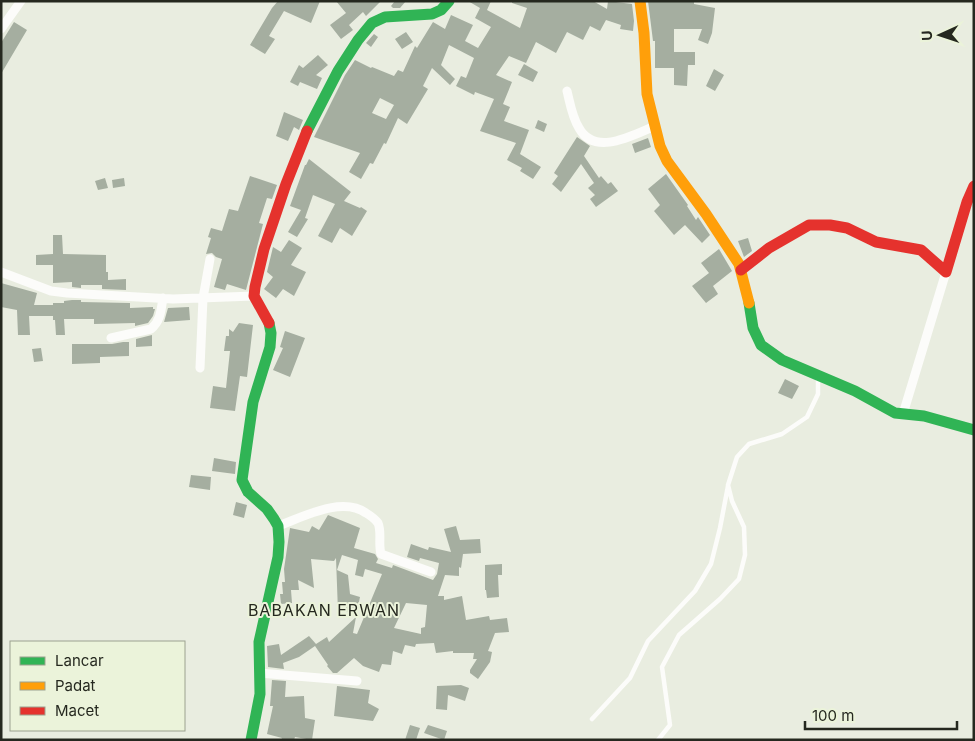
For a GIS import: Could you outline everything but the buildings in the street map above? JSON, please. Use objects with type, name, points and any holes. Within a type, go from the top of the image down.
[{"type":"street","points":[[1,29],[4,17],[20,1]]},
{"type":"street","points":[[251,740],[260,694],[259,642],[278,557],[278,526],[267,509],[248,492],[242,480],[253,402],[270,347],[271,333],[269,321],[254,296],[264,249],[286,184],[310,125],[338,71],[358,40],[372,23],[385,17],[432,14],[442,10],[449,1]]},
{"type":"street","points":[[640,1],[644,33],[647,94],[660,146],[667,161],[706,214],[739,264],[753,328],[761,345],[782,360],[854,391],[896,413],[924,416],[974,430]]},
{"type":"street","points":[[567,91],[579,128],[586,138],[593,142],[618,141],[655,126]]},
{"type":"street","points":[[903,414],[967,202],[974,186]]},
{"type":"street","points":[[741,270],[768,248],[809,224],[847,228],[876,242],[921,250],[946,272]]},
{"type":"street","points":[[200,368],[203,298],[210,259]]},
{"type":"street","points":[[1,272],[51,291],[163,298],[254,296]]},
{"type":"street","points":[[111,338],[151,329],[159,319],[163,298]]},
{"type":"street","points":[[278,526],[332,507],[353,507],[363,510],[377,522],[381,554],[431,572]]},
{"type":"street","points":[[259,673],[357,681]]},
{"type":"lane","points":[[592,720],[630,678],[648,641],[695,591],[711,564],[728,485],[737,457],[750,444],[782,434],[807,417],[818,394],[818,375]]},
{"type":"lane","points":[[658,740],[670,725],[662,667],[679,635],[720,599],[739,578],[741,571],[745,555],[744,527],[732,501],[728,485]]},
{"type":"traffic: fast","points":[[307,131],[338,71],[358,40],[372,23],[385,17],[432,14],[441,10],[449,1]]},
{"type":"traffic: fast","points":[[749,303],[753,328],[761,345],[782,360],[855,391],[895,413],[924,416],[974,430]]},
{"type":"traffic: fast","points":[[251,740],[260,694],[259,642],[278,557],[279,542],[278,526],[274,519],[267,509],[248,492],[242,480],[253,402],[270,347],[271,333],[269,323]]},
{"type":"traffic: slow","points":[[640,1],[644,33],[647,94],[660,146],[667,161],[706,214],[739,264],[749,303]]},
{"type":"traffic: jam","points":[[269,323],[254,296],[255,287],[264,249],[286,184],[307,131]]},
{"type":"traffic: jam","points":[[741,270],[769,248],[809,225],[830,225],[847,228],[876,242],[921,250],[946,272],[967,202],[974,186]]},
{"type":"district","name":"BABAKAN ERWAN","points":[[324,610]]}]
